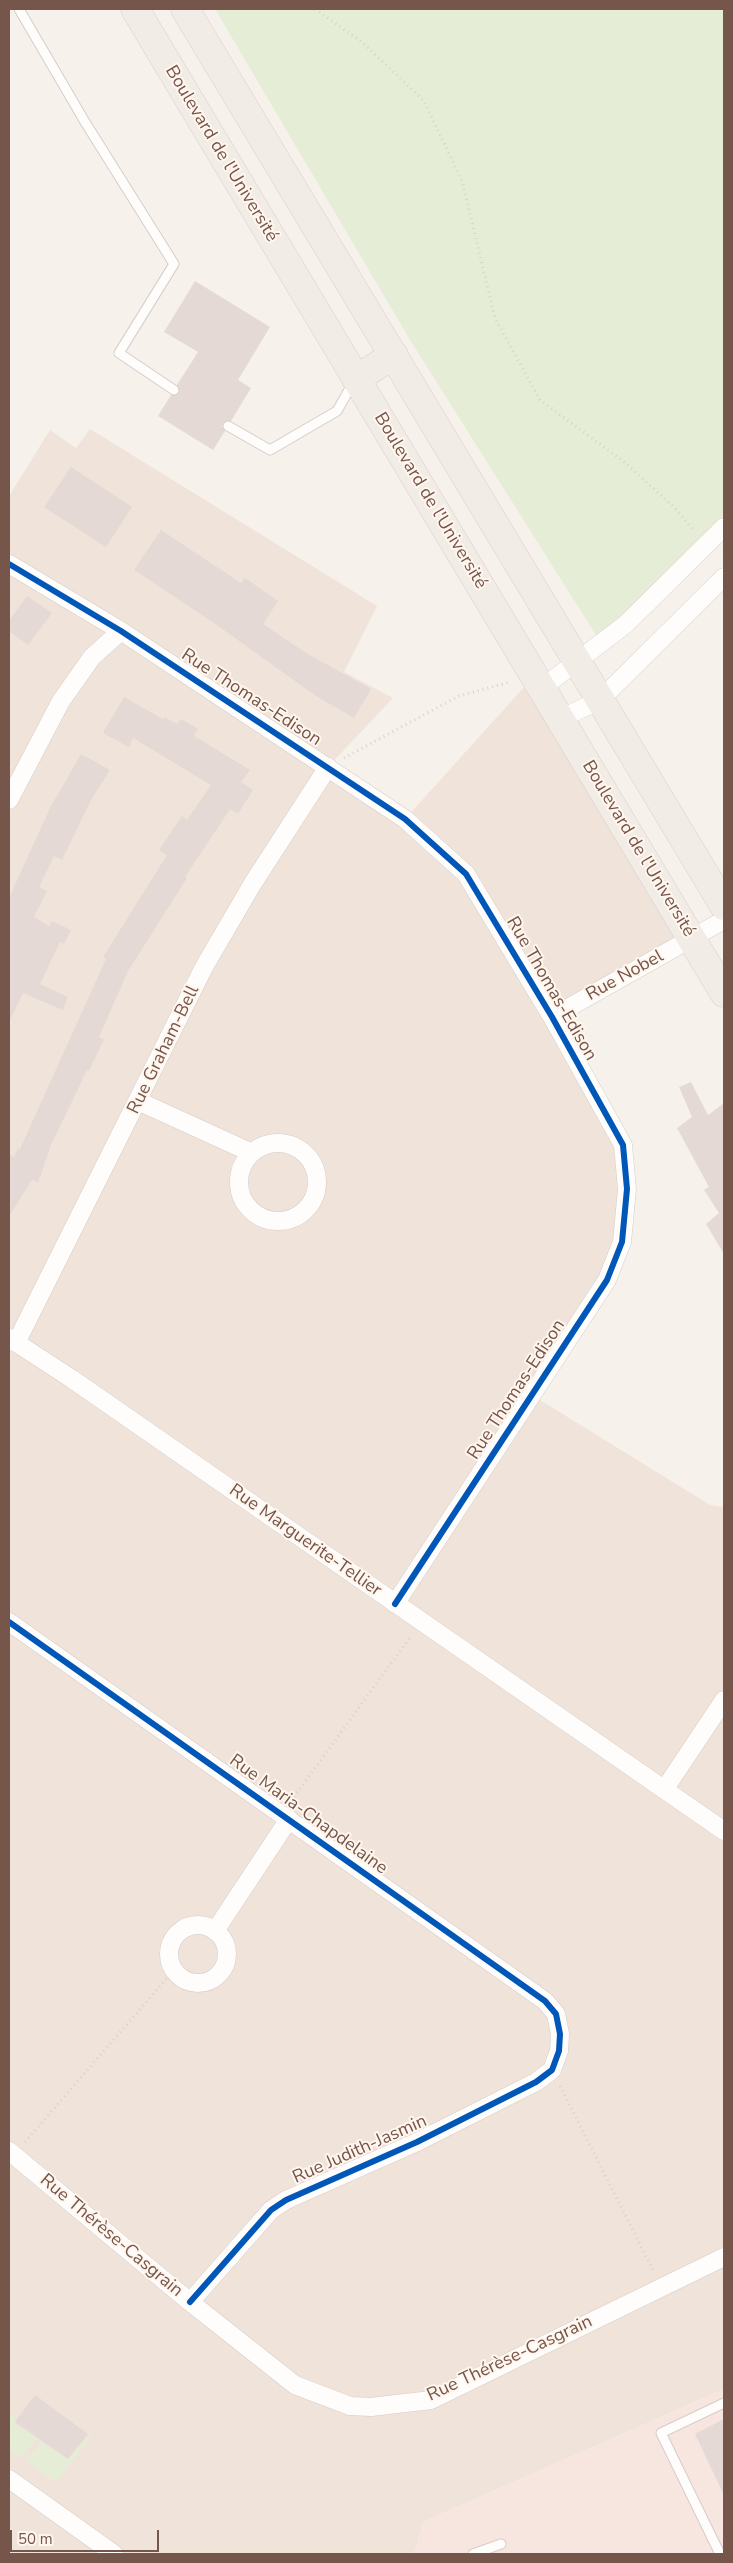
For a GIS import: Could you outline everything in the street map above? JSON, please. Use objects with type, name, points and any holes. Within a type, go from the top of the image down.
[{"type":"main road","name":"Boulevard de l'Université","points":[[134,9],[724,994]]},
{"type":"main road","points":[[185,9],[724,906]]},
{"type":"main road","points":[[356,379],[394,355]]},
{"type":"street","points":[[538,681],[576,660],[626,624],[724,527]]},
{"type":"street","name":"Rue Thomas-Edison","points":[[9,564],[121,631],[405,819],[466,874],[552,1017],[623,1145],[627,1189],[622,1242],[608,1280],[396,1604]]},
{"type":"street","points":[[560,718],[600,700],[724,577]]},
{"type":"street","points":[[9,800],[61,701],[92,657],[121,631]]},
{"type":"street","name":"Rue Graham-Bell","points":[[12,1340],[138,1101],[204,967],[253,883],[328,767]]},
{"type":"street","name":"Rue Nobel","points":[[552,1017],[692,940],[724,920]]},
{"type":"street","points":[[138,1101],[252,1153]]},
{"type":"street","points":[[276,1143],[290,1145],[301,1151],[310,1161],[316,1173],[313,1199],[306,1209],[296,1217],[284,1221],[259,1217],[249,1209],[242,1199],[239,1187],[239,1174],[244,1163],[252,1153],[263,1146],[276,1143]]},
{"type":"street","name":"Rue Marguerite-Tellier","points":[[12,1340],[72,1379],[724,1832]]},
{"type":"street","name":"Rue Maria-Chapdelaine","points":[[9,1622],[545,2001],[556,2014],[560,2034],[559,2051],[552,2070]]},
{"type":"street","points":[[664,1790],[724,1700]]},
{"type":"street","points":[[215,1931],[285,1816]]},
{"type":"street","points":[[196,1925],[215,1931],[221,1937],[227,1954],[221,1972],[214,1978],[197,1983],[188,1982],[174,1970],[169,1951],[178,1934],[196,1925]]},
{"type":"street","name":"Rue Judith-Jasmin","points":[[190,2302],[272,2210],[286,2200],[417,2142],[536,2082],[552,2070]]},
{"type":"street","name":"Rue Thérèse-Casgrain","points":[[11,2153],[190,2302],[295,2385],[350,2406],[371,2407],[430,2400],[724,2257]]},
{"type":"street","points":[[9,2479],[114,2554]]},
{"type":"lane","points":[[19,9],[85,122],[174,264],[119,353],[174,390]]},
{"type":"lane","points":[[228,426],[270,450],[336,411],[356,379]]},
{"type":"lane","points":[[720,2554],[661,2433],[724,2403]]},
{"type":"lane","points":[[473,2554],[501,2544]]},
{"type":"path","points":[[315,9],[362,42],[424,100],[462,181],[495,318],[540,400],[623,461],[675,508],[705,546]]},
{"type":"path","points":[[328,767],[459,696],[538,681]]},
{"type":"path","points":[[285,1816],[422,1622]]},
{"type":"path","points":[[11,2153],[174,1970]]},
{"type":"path","points":[[552,2070],[661,2286]]},
{"type":"shaded area","points":[[90,429],[377,606],[344,672],[393,698],[328,767],[405,819],[535,675],[692,940],[552,1017],[623,1145],[622,1242],[532,1395],[710,1505],[724,1507],[724,2389],[423,2522],[414,2554],[9,2554],[9,496],[50,430],[76,448]]},
{"type":"shaded area","points":[[724,2389],[724,2554],[414,2554],[423,2522]]},
{"type":"green space","points":[[215,9],[724,9],[724,527],[601,643],[410,340]]},
{"type":"green space","points":[[10,2413],[16,2419],[14,2424],[37,2438],[21,2458],[9,2449]]},
{"type":"green space","points":[[89,2435],[91,2437],[56,2482],[26,2461],[42,2441],[68,2459]]},
{"type":"building","points":[[195,281],[270,327],[238,380],[251,388],[231,421],[223,423],[222,427],[225,431],[213,450],[158,416],[171,395],[179,393],[177,385],[198,352],[164,332]]},
{"type":"building","points":[[71,467],[132,507],[106,547],[44,507]]},
{"type":"building","points":[[161,530],[241,583],[245,578],[278,601],[263,624],[306,653],[371,689],[354,718],[316,696],[214,623],[134,570]]},
{"type":"building","points":[[27,596],[52,613],[28,645],[9,631],[9,621]]},
{"type":"building","points":[[124,697],[163,719],[164,717],[177,724],[181,719],[198,729],[194,736],[250,770],[241,782],[253,790],[238,814],[230,809],[185,877],[187,878],[128,971],[99,1037],[104,1039],[51,1145],[38,1183],[32,1180],[9,1216],[9,1154],[14,1157],[18,1148],[20,1149],[106,959],[103,957],[167,855],[159,850],[182,816],[187,820],[211,785],[133,738],[129,747],[103,733]]},
{"type":"building","points":[[81,754],[110,770],[91,800],[62,860],[54,856],[39,887],[47,891],[34,917],[49,926],[52,921],[71,930],[64,944],[60,942],[40,984],[68,997],[63,1010],[23,993],[9,1022],[9,898],[50,808]]},
{"type":"building","points":[[691,1082],[708,1115],[724,1103],[724,1254],[706,1224],[719,1213],[704,1190],[709,1187],[677,1128],[692,1117],[679,1087]]},
{"type":"building","points":[[35,2395],[88,2434],[68,2459],[15,2422]]},
{"type":"building","points":[[724,2419],[724,2495],[695,2434]]},
{"type":"cycle path","points":[[9,564],[121,631],[405,819],[466,874],[552,1017],[623,1145],[627,1189],[622,1242],[607,1280],[395,1604]]},
{"type":"cycle path","points":[[9,1622],[545,2001],[556,2014],[560,2034],[559,2051],[552,2070],[536,2082],[417,2142],[286,2200],[271,2210],[190,2302]]}]
